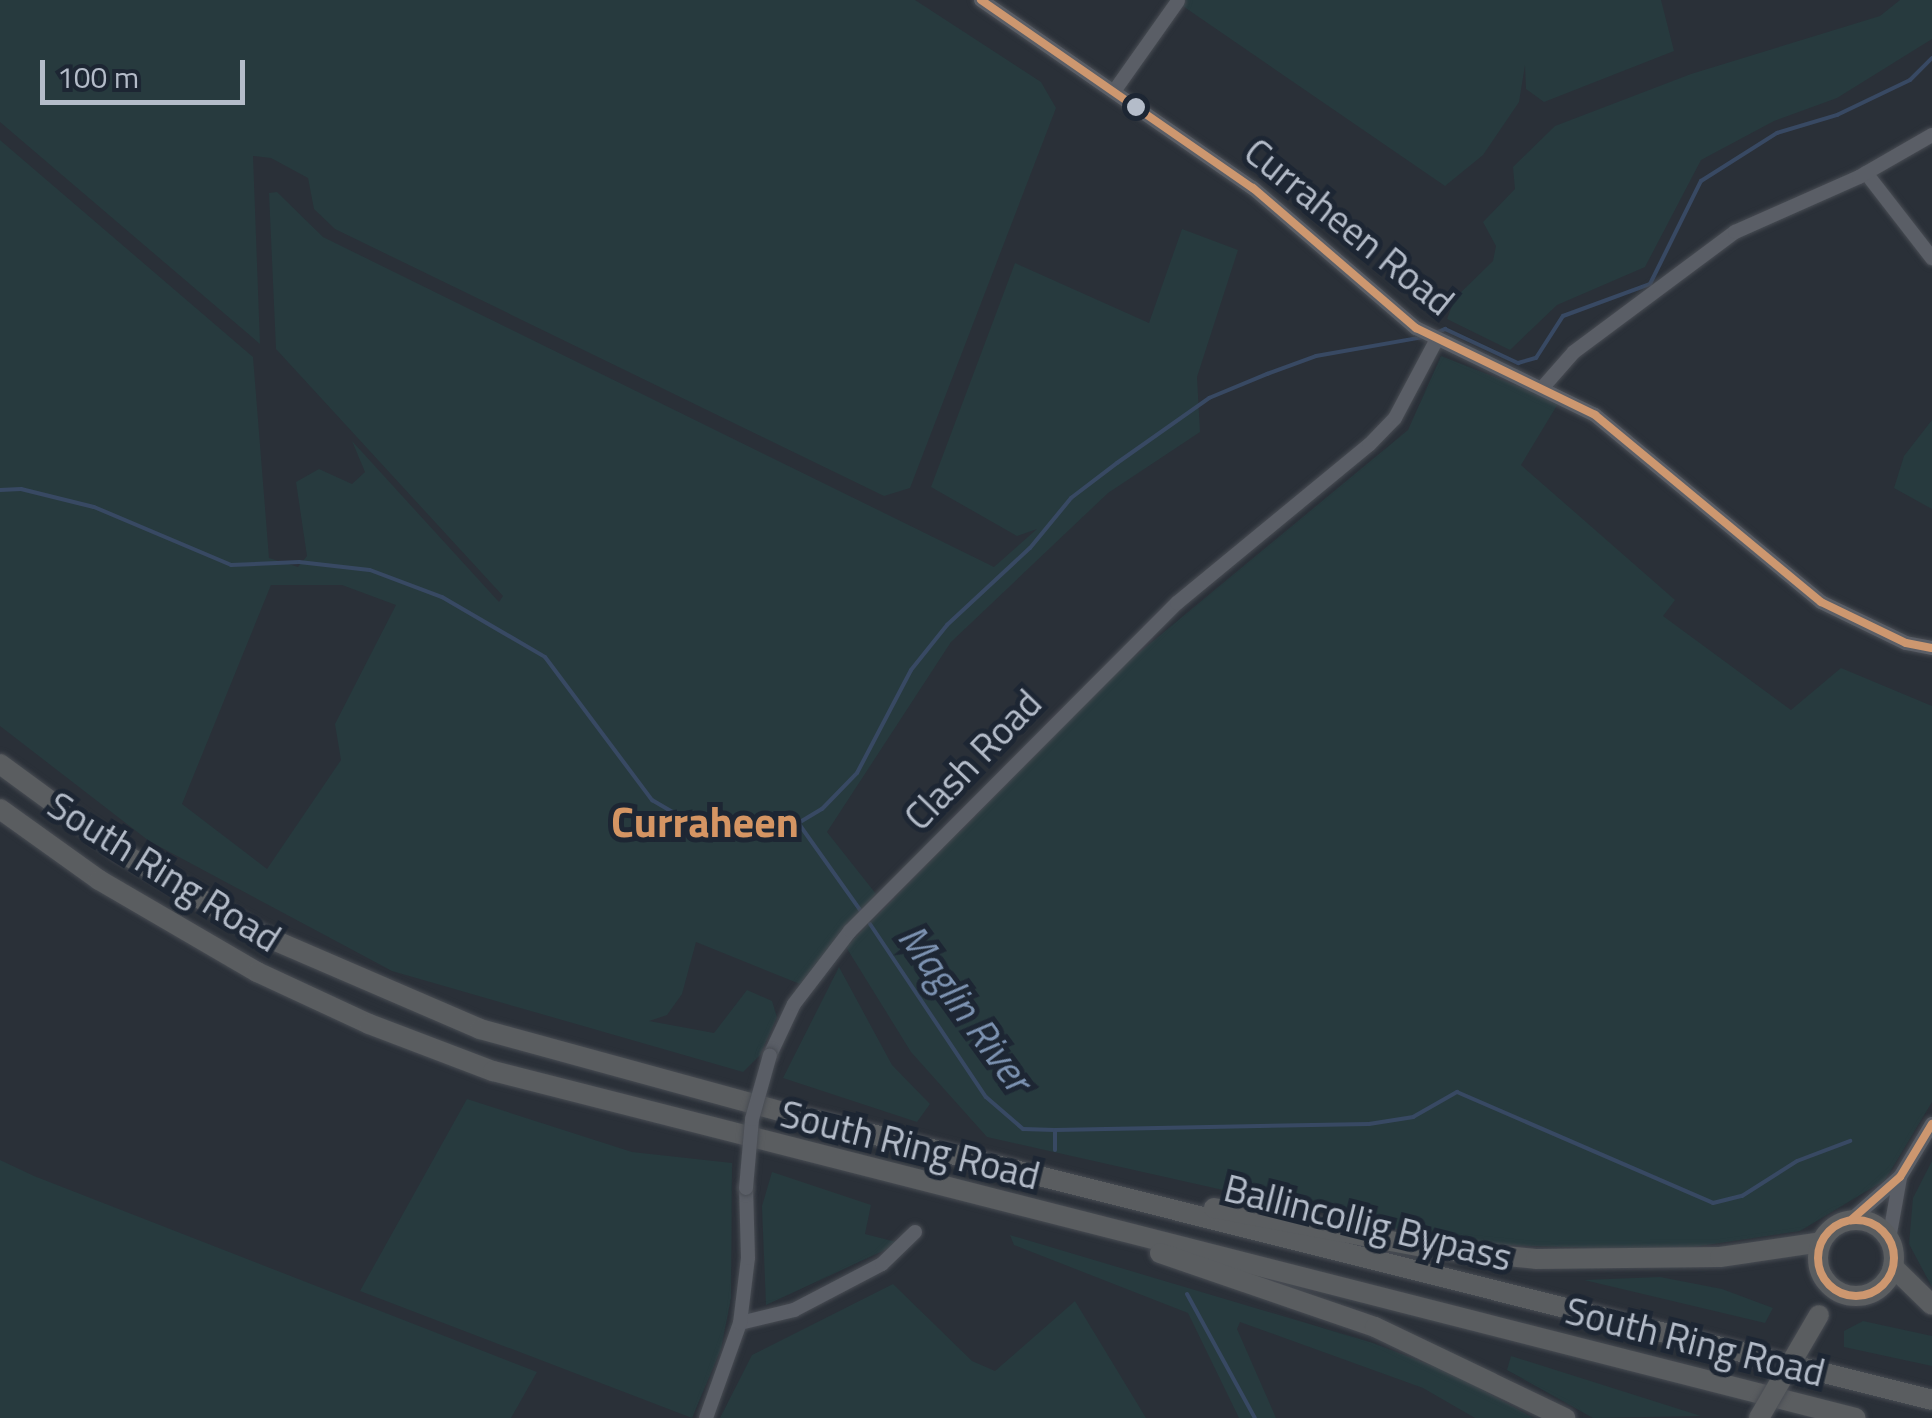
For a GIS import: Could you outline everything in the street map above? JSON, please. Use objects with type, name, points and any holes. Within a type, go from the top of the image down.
[{"type":"highway","name":"South Ring Road","points":[[0,764],[190,895],[404,1000],[556,1053],[1021,1171]]},
{"type":"highway","name":"South Ring Road","points":[[0,809],[190,935],[314,1000],[426,1047],[547,1088],[1854,1418]]},
{"type":"highway","points":[[1021,1171],[1483,1256],[1680,1259],[1821,1242],[1851,1220],[1873,1224],[1890,1239],[1894,1267],[1932,1305]]},
{"type":"highway","name":"Ballincollig Bypass","points":[[1021,1171],[1932,1400]]},
{"type":"highway","points":[[1005,1206],[1258,1283],[1375,1327],[1565,1418]]},
{"type":"highway","points":[[1820,1315],[1821,1242]]},
{"type":"highway","points":[[1759,1418],[1820,1315],[1850,1296],[1872,1293],[1894,1267]]},
{"type":"highway","points":[[1820,1273],[1850,1296]]},
{"type":"street","name":"Curraheen Road","points":[[981,0],[1115,90],[1274,205],[1416,328],[1436,341],[1544,386],[1626,436],[1821,602],[1906,643],[1932,648]]},
{"type":"street","points":[[1115,90],[1178,0]]},
{"type":"street","points":[[1544,386],[1574,352],[1735,232],[1866,174],[1932,135]]},
{"type":"street","points":[[1866,174],[1932,258]]},
{"type":"street","name":"Clash Road","points":[[706,1418],[740,1323],[748,1271],[746,1188],[752,1119],[770,1056],[794,1004],[850,931],[1179,602],[1378,436],[1395,418],[1436,341]]},
{"type":"street","points":[[1851,1220],[1900,1177],[1932,1124]]},
{"type":"street","points":[[1890,1239],[1900,1177]]},
{"type":"street","points":[[740,1323],[772,1320],[829,1292],[882,1264],[916,1232]]},
{"type":"green space","points":[[0,0],[915,0],[1041,82],[1056,108],[910,488],[884,496],[335,229],[314,209],[308,178],[271,158],[253,156],[260,344],[0,122]]},
{"type":"green space","points":[[1174,0],[1661,0],[1674,51],[1544,102],[1526,89],[1525,65],[1519,102],[1483,155],[1445,186]]},
{"type":"green space","points":[[1900,0],[1932,0],[1932,39],[1837,98],[1774,121],[1701,160],[1645,267],[1557,305],[1510,350],[1447,319],[1455,298],[1493,261],[1496,246],[1483,222],[1515,189],[1513,167],[1555,126],[1691,74],[1880,16]]},
{"type":"green space","points":[[0,140],[253,357],[269,558],[298,567],[307,556],[296,482],[319,469],[352,484],[365,472],[352,441],[499,602],[503,596],[276,349],[269,193],[277,192],[323,237],[994,567],[1037,529],[1017,536],[931,487],[1015,263],[1149,323],[1182,229],[1238,250],[1197,377],[1200,432],[1108,493],[951,642],[827,832],[876,894],[800,984],[696,942],[682,994],[667,1015],[649,1021],[714,1033],[747,990],[772,1001],[777,1017],[760,1055],[743,1072],[392,971],[149,841],[0,726]],"holes":[[[271,585],[342,585],[396,605],[335,724],[341,760],[267,869],[182,804]]]},
{"type":"green space","points":[[1441,356],[1559,402],[1521,465],[1675,600],[1663,616],[1791,710],[1841,668],[1932,706],[1932,1102],[1885,1180],[1800,1231],[1673,1250],[1464,1244],[987,1137],[911,1052],[846,947],[1123,666],[1408,430]]},
{"type":"green space","points":[[1932,420],[1932,509],[1894,488],[1904,456]]},
{"type":"green space","points":[[839,967],[892,1065],[930,1104],[917,1122],[783,1078]]},
{"type":"green space","points":[[467,1099],[632,1152],[732,1163],[731,1298],[721,1349],[692,1418],[360,1291]]},
{"type":"green space","points":[[0,1160],[537,1372],[511,1418],[0,1418]]},
{"type":"green space","points":[[1932,1161],[1932,1287],[1909,1244],[1913,1198]]},
{"type":"green space","points":[[772,1172],[871,1205],[865,1234],[900,1243],[766,1305],[762,1206]]},
{"type":"green space","points":[[1010,1235],[1373,1343],[1456,1375],[1533,1418],[1475,1418],[1423,1388],[1240,1322],[1237,1329],[1276,1418],[1239,1418],[1188,1313],[1014,1245]]},
{"type":"green space","points":[[1660,1277],[1722,1289],[1773,1308],[1765,1323],[1584,1280]]},
{"type":"green space","points":[[893,1284],[972,1361],[995,1371],[1075,1301],[1146,1418],[720,1418],[752,1355]]},
{"type":"green space","points":[[1863,1321],[1932,1336],[1932,1366],[1844,1347],[1844,1331]]},
{"type":"green space","points":[[1511,1356],[1701,1416],[1593,1418],[1507,1370]]},
{"type":"waterway","points":[[1438,332],[1445,329],[1518,363],[1536,358],[1563,316],[1650,284],[1701,181],[1777,133],[1837,115],[1910,80],[1932,58]]},
{"type":"waterway","points":[[0,490],[21,489],[94,507],[231,565],[299,562],[370,570],[442,597],[545,657],[652,800],[698,827],[741,837],[790,828],[822,809],[857,773],[911,670],[947,625],[1030,548],[1071,498],[1117,463],[1209,398],[1267,374],[1316,356],[1424,337]]},
{"type":"waterway","name":"Maglin River","points":[[799,824],[863,914]]},
{"type":"waterway","name":"Maglin River","points":[[870,924],[986,1097],[1023,1129],[1055,1130],[1055,1150]]},
{"type":"waterway","points":[[1055,1130],[1369,1124],[1413,1117],[1457,1092],[1713,1203],[1742,1196],[1797,1161],[1850,1141]]},
{"type":"waterway","name":"Maglin River","points":[[1187,1294],[1255,1418]]},
{"type":"transit line","points":[[981,0],[1253,188],[1416,328],[1595,415],[1821,602],[1906,643],[1932,648]]},
{"type":"transit line","points":[[1851,1220],[1900,1177],[1932,1124]]},
{"type":"transit line","points":[[1856,1220],[1883,1231],[1894,1258],[1883,1285],[1856,1296],[1829,1285],[1818,1258],[1829,1231],[1856,1220]]},
{"type":"district","name":"Curraheen","points":[[705,821]]}]
